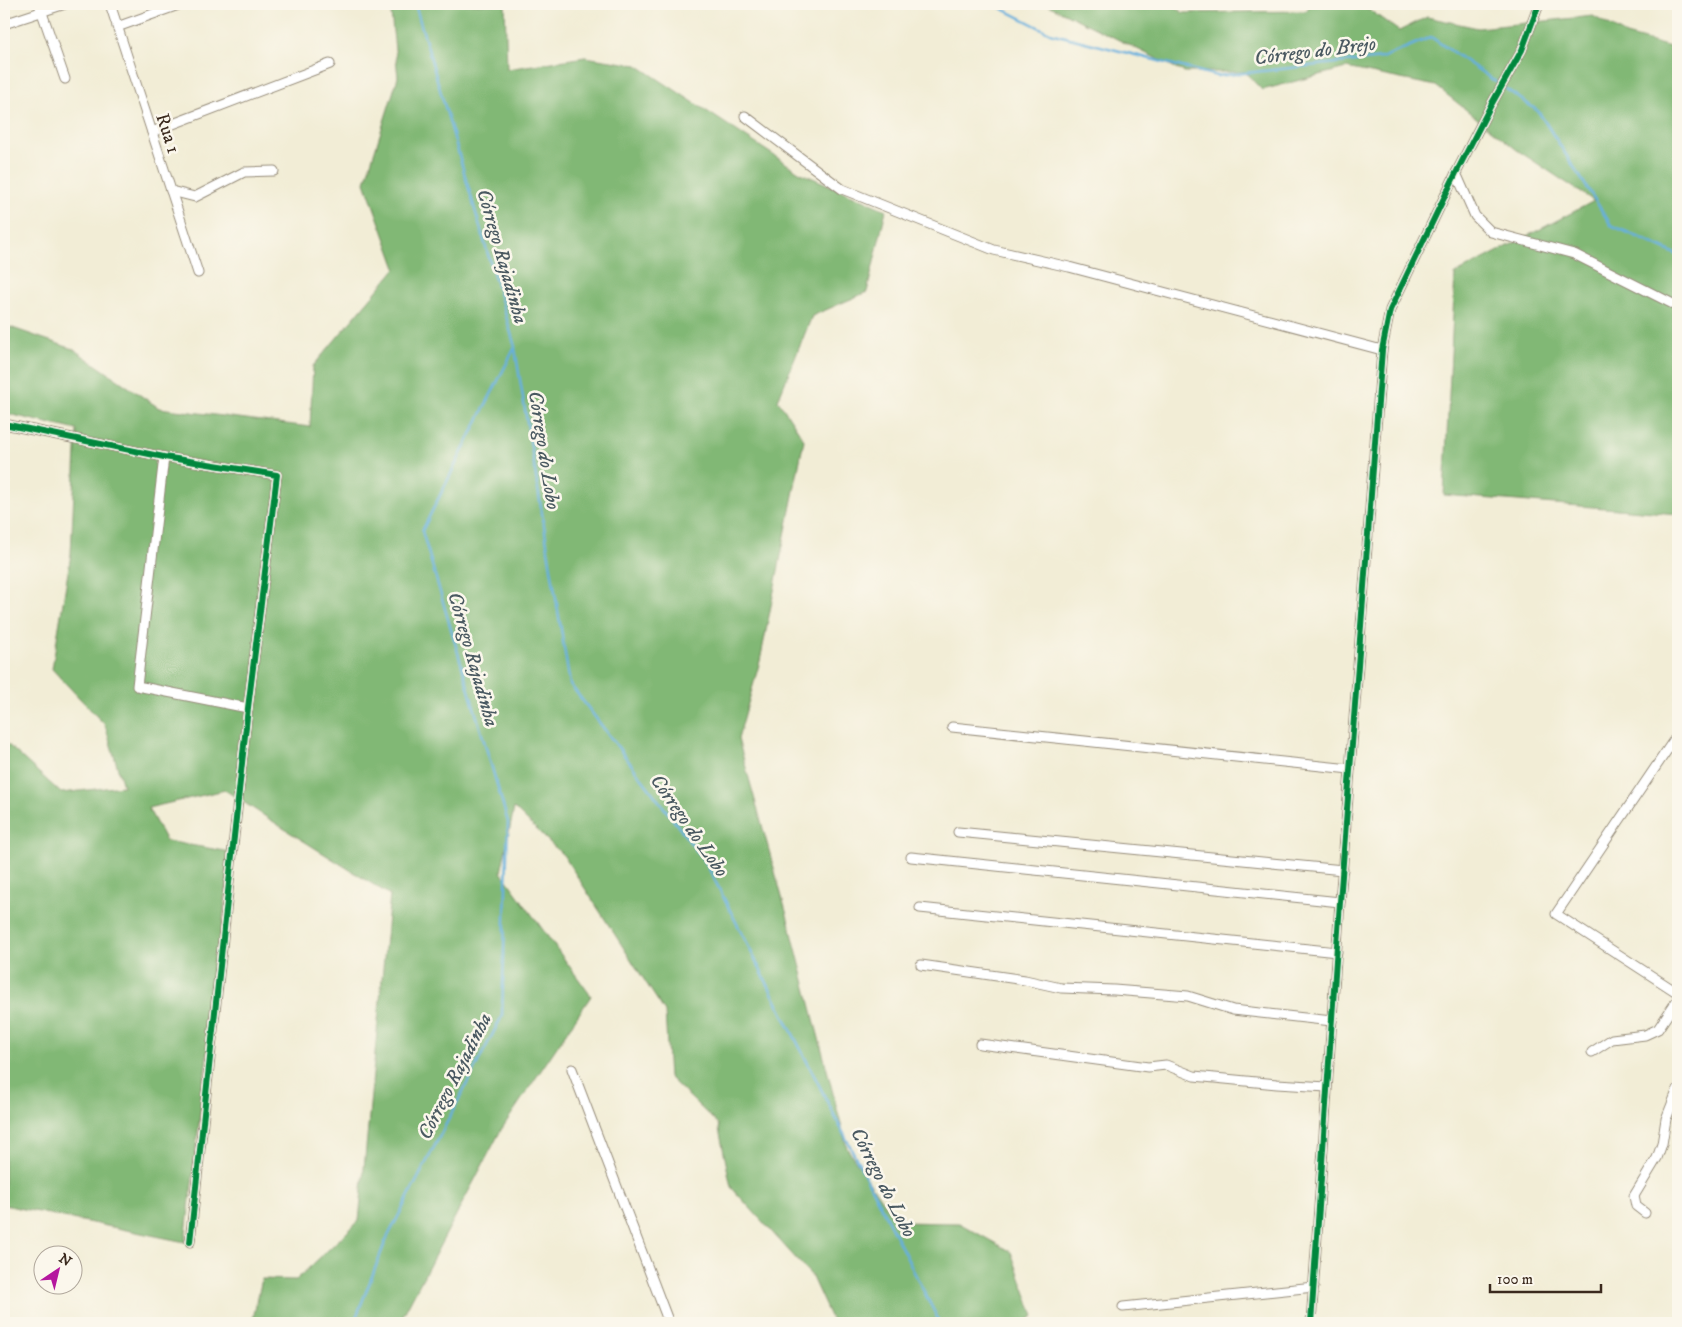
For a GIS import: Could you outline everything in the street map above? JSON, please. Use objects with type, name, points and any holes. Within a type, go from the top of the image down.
[{"type":"street","points":[[4,24],[40,7],[65,4]]},
{"type":"street","name":"Rua 1","points":[[110,4],[198,273]]},
{"type":"street","points":[[117,27],[181,4]]},
{"type":"street","points":[[1311,1323],[1340,902],[1382,350],[1390,310],[1456,172],[1522,50],[1539,4]]},
{"type":"street","points":[[40,7],[65,79]]},
{"type":"street","points":[[152,132],[330,64]]},
{"type":"street","points":[[745,116],[842,189],[994,250],[1382,350]]},
{"type":"street","points":[[171,191],[195,197],[223,185],[244,172],[274,171]]},
{"type":"street","points":[[1456,172],[1475,216],[1491,232],[1574,254],[1678,308]]},
{"type":"street","points":[[4,424],[164,457],[277,475],[248,708],[190,1242]]},
{"type":"street","points":[[164,457],[137,686],[248,708]]},
{"type":"street","points":[[952,727],[1350,769]]},
{"type":"street","points":[[1678,734],[1556,914],[1678,993]]},
{"type":"street","points":[[958,832],[1343,870]]},
{"type":"street","points":[[911,857],[1340,902]]},
{"type":"street","points":[[920,908],[1337,952]]},
{"type":"street","points":[[921,966],[1025,980],[1060,988],[1188,996],[1233,1010],[1332,1020]]},
{"type":"street","points":[[1592,1052],[1612,1039],[1645,1035],[1658,1028],[1678,999]]},
{"type":"street","points":[[980,1044],[1148,1068],[1166,1065],[1194,1076],[1327,1088]]},
{"type":"street","points":[[572,1069],[669,1323]]},
{"type":"street","points":[[1645,1213],[1636,1206],[1634,1196],[1657,1158],[1662,1144],[1666,1119],[1678,1089]]},
{"type":"street","points":[[1123,1307],[1314,1286]]},
{"type":"green space","points":[[390,4],[505,4],[507,69],[585,57],[637,65],[799,172],[886,210],[867,292],[812,316],[778,400],[804,440],[760,661],[738,739],[792,933],[847,1148],[896,1222],[959,1223],[1011,1252],[1034,1316],[1022,1323],[833,1323],[811,1275],[731,1187],[718,1124],[669,1077],[665,1012],[564,856],[514,808],[501,872],[591,996],[501,1130],[399,1323],[252,1323],[262,1279],[296,1280],[359,1221],[390,895],[225,790],[148,808],[166,841],[231,852],[185,1242],[4,1205],[4,913],[7,845],[4,841],[4,741],[61,793],[123,786],[105,725],[52,669],[71,554],[77,430],[4,413],[4,325],[73,349],[159,408],[310,427],[313,366],[396,268],[365,182],[398,77]]},
{"type":"green space","points":[[1046,4],[1172,4],[1183,13],[1306,11],[1311,4],[1361,4],[1399,31],[1427,17],[1478,28],[1593,16],[1626,35],[1678,49],[1678,514],[1444,495],[1455,274],[1594,201],[1517,150],[1436,86],[1346,68],[1262,90],[1245,72],[1184,72]]},
{"type":"waterway","name":"Córrego Rajadinha","points":[[354,1323],[386,1240],[502,1016],[508,822],[422,531],[515,347],[415,4]]},
{"type":"waterway","name":"Córrego do Brejo","points":[[993,4],[1050,33],[1217,76],[1382,58],[1431,37],[1538,111],[1611,225],[1678,255]]},
{"type":"waterway","name":"Córrego do Lobo","points":[[515,349],[570,684],[706,863],[940,1323]]},
{"type":"cycle path","points":[[1311,1323],[1340,902],[1382,350],[1390,310],[1456,173],[1522,50],[1539,4]]},
{"type":"cycle path","points":[[4,424],[164,457],[277,475],[248,708],[190,1242]]}]
